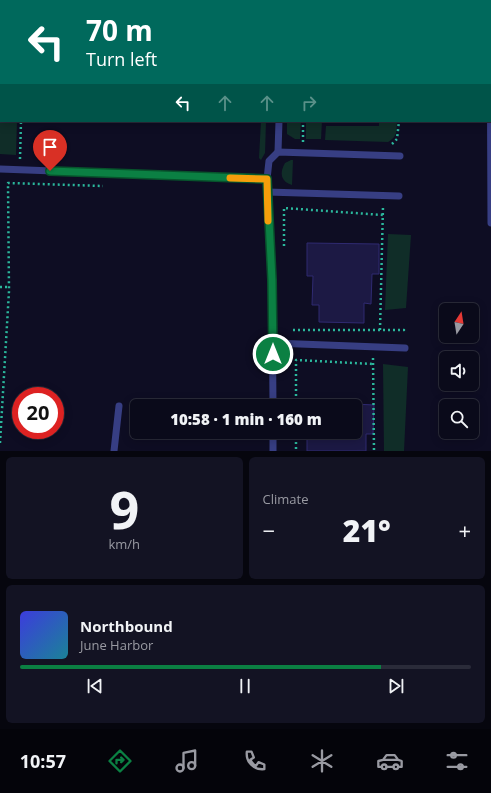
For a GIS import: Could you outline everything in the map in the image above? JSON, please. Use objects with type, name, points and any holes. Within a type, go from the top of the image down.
[{"type":"lane","points":[[273,399],[272,280],[267,179],[269,161],[278,152],[279,122]]},
{"type":"lane","points":[[491,122],[491,223]]},
{"type":"lane","points":[[278,152],[400,156]]},
{"type":"lane","points":[[0,169],[267,179]]},
{"type":"lane","points":[[267,192],[399,196]]},
{"type":"lane","points":[[273,343],[404,348]]},
{"type":"lane","points":[[114,451],[119,406]]},
{"type":"lane","points":[[273,439],[273,451]]},
{"type":"path","points":[[398,0],[405,0]]},
{"type":"path","points":[[19,169],[21,122]]},
{"type":"path","points":[[302,153],[303,122]]},
{"type":"path","points":[[0,443],[9,287],[8,183],[110,187]]},
{"type":"path","points":[[291,330],[404,330],[380,330],[383,214],[384,196]]},
{"type":"path","points":[[284,254],[284,208],[383,214]]},
{"type":"path","points":[[0,287],[9,287]]},
{"type":"path","points":[[296,399],[296,360],[373,364],[374,451]]},
{"type":"path","points":[[296,439],[296,451]]},
{"type":"green space","points":[[0,122],[17,122],[16,155],[0,154]]},
{"type":"green space","points":[[261,122],[266,122],[265,153],[261,160],[259,158]]},
{"type":"green space","points":[[287,122],[301,122],[300,139],[295,139],[287,134]]},
{"type":"green space","points":[[306,122],[322,122],[321,139],[306,139]]},
{"type":"green space","points":[[379,122],[397,122],[395,136],[388,142],[325,140],[326,126],[379,126]]},
{"type":"green space","points":[[293,160],[292,185],[285,182],[282,177],[282,170],[285,163]]},
{"type":"green space","points":[[388,234],[411,235],[406,308],[385,310]]},
{"type":"green space","points":[[383,364],[408,367],[404,451],[384,451]]},
{"type":"building","points":[[307,243],[379,244],[379,274],[372,274],[371,304],[364,303],[364,323],[319,322],[319,305],[312,305],[313,276],[307,276]]},
{"type":"building","points":[[362,404],[374,405],[373,434],[366,434],[366,451],[307,451],[307,439],[362,439]]},
{"type":"slow traffic","points":[[230,178],[267,179],[268,221]]},
{"type":"route","points":[[50,171],[267,179],[272,280],[273,354]]}]
